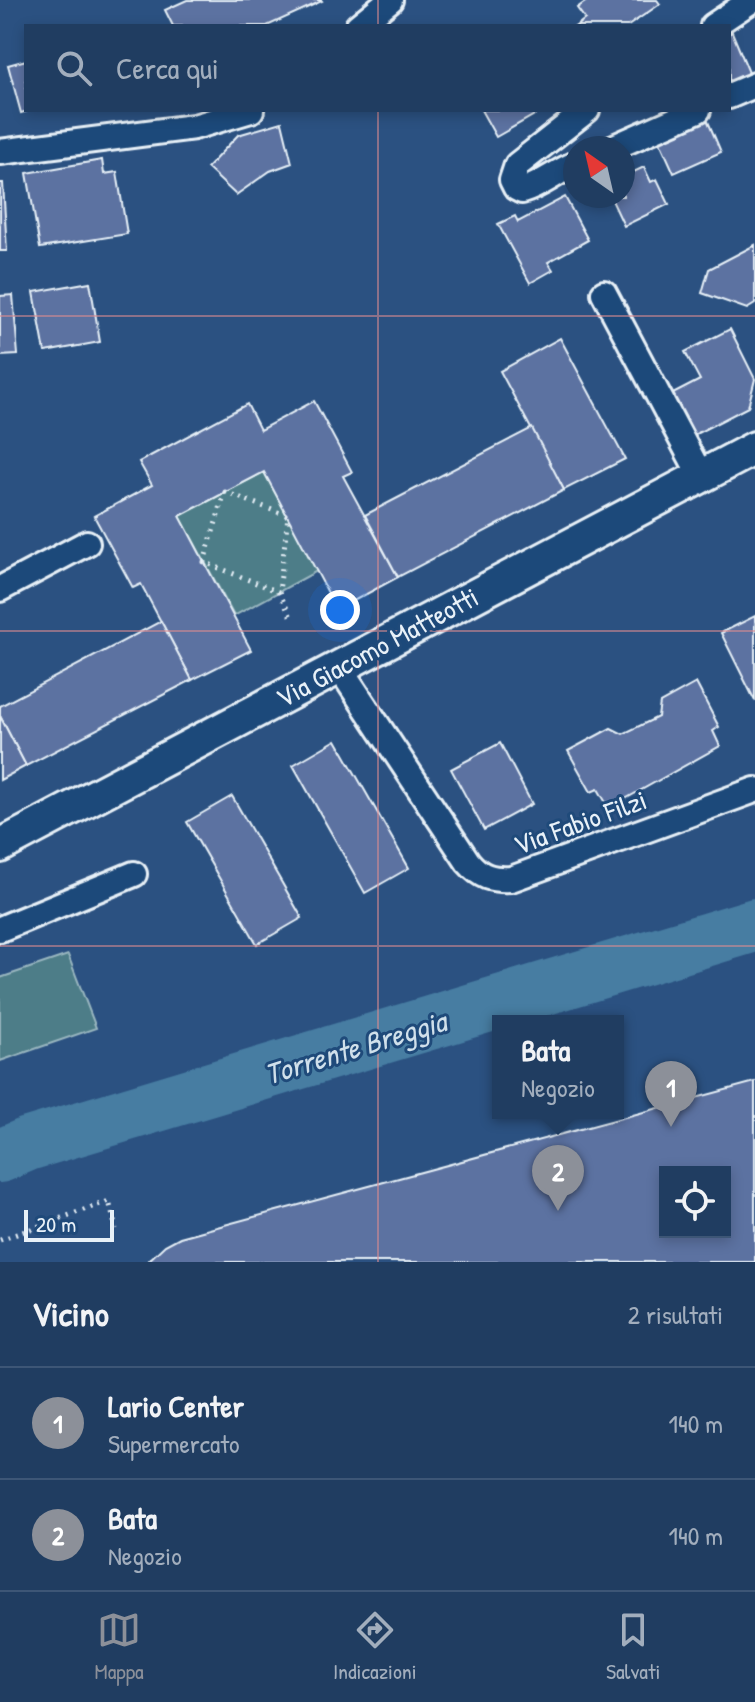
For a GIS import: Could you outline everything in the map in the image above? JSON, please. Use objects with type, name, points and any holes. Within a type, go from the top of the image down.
[{"type":"street","points":[[360,24],[390,0]]},
{"type":"street","points":[[716,24],[752,0]]},
{"type":"street","points":[[731,95],[755,85]]},
{"type":"street","points":[[0,152],[194,127],[244,112]]},
{"type":"street","points":[[563,169],[538,186],[522,191],[516,188],[512,180],[517,165],[584,112]]},
{"type":"street","points":[[635,138],[693,112]]},
{"type":"street","points":[[604,293],[701,476]]},
{"type":"street","name":"Via Giacomo Matteotti","points":[[0,846],[755,448]]},
{"type":"street","points":[[0,589],[87,543]]},
{"type":"street","name":"Via Fabio Filzi","points":[[339,667],[468,862],[476,872],[491,880],[511,879],[755,790]]},
{"type":"street","points":[[0,929],[134,874]]},
{"type":"path","points":[[279,592],[204,562],[225,492],[288,516],[279,592],[292,619]]},
{"type":"path","points":[[0,1240],[109,1201],[116,1229]]},
{"type":"green space","points":[[264,472],[317,571],[234,616],[180,516]]},
{"type":"green space","points":[[68,955],[96,1028],[0,1061],[0,978]]},
{"type":"building","points":[[187,0],[322,1],[271,24],[172,24],[165,10]]},
{"type":"building","points":[[588,0],[657,0],[660,4],[631,24],[579,24],[585,19],[577,8]]},
{"type":"building","points":[[731,33],[750,75],[731,83]]},
{"type":"building","points":[[24,61],[24,112],[21,113],[8,65]]},
{"type":"building","points":[[482,112],[540,112],[496,137]]},
{"type":"building","points":[[704,112],[721,152],[674,173],[656,133]]},
{"type":"building","points":[[282,122],[292,163],[270,171],[236,195],[207,168],[238,135]]},
{"type":"building","points":[[102,160],[104,174],[117,172],[127,234],[40,248],[27,173]]},
{"type":"building","points":[[644,167],[651,182],[657,179],[669,204],[624,226],[616,208],[635,208],[635,171]]},
{"type":"building","points":[[0,183],[3,183],[7,251],[0,251]]},
{"type":"building","points":[[563,198],[563,208],[571,208],[588,240],[548,262],[553,270],[530,283],[498,224],[515,216],[518,222]]},
{"type":"building","points":[[755,245],[755,304],[747,309],[702,293],[709,269]]},
{"type":"building","points":[[90,282],[100,342],[45,352],[34,292]]},
{"type":"building","points":[[13,295],[18,355],[0,356],[0,296]]},
{"type":"building","points":[[730,329],[755,379],[748,407],[688,438],[667,397],[700,380],[685,352]]},
{"type":"building","points":[[560,338],[625,459],[564,490],[500,371]]},
{"type":"building","points":[[314,401],[352,472],[343,476],[398,577],[337,610],[264,472],[180,516],[251,650],[192,680],[141,584],[133,588],[94,516],[152,485],[139,462],[247,404],[260,430]]},
{"type":"building","points":[[532,428],[564,490],[398,577],[365,515]]},
{"type":"building","points":[[755,616],[755,701],[721,633]]},
{"type":"building","points":[[161,621],[192,680],[26,766],[0,716],[0,706]]},
{"type":"building","points":[[696,683],[719,727],[713,731],[720,746],[609,808],[598,789],[591,792],[568,751],[611,728],[623,734],[658,717],[660,703]]},
{"type":"building","points":[[0,716],[26,766],[0,780]]},
{"type":"building","points":[[336,740],[409,868],[365,893],[293,765]]},
{"type":"building","points":[[500,743],[532,804],[484,830],[451,769]]},
{"type":"building","points":[[232,796],[302,918],[257,944],[187,822]]},
{"type":"building","points":[[755,1082],[755,1262],[147,1262],[165,1245],[180,1237]]},
{"type":"waterway","name":"Torrente Breggia","points":[[0,1156],[28,1144],[755,925]]},
{"type":"place","name":"Lario Center","points":[[671,1127]]},
{"type":"place","name":"Bata","points":[[558,1211]]}]
